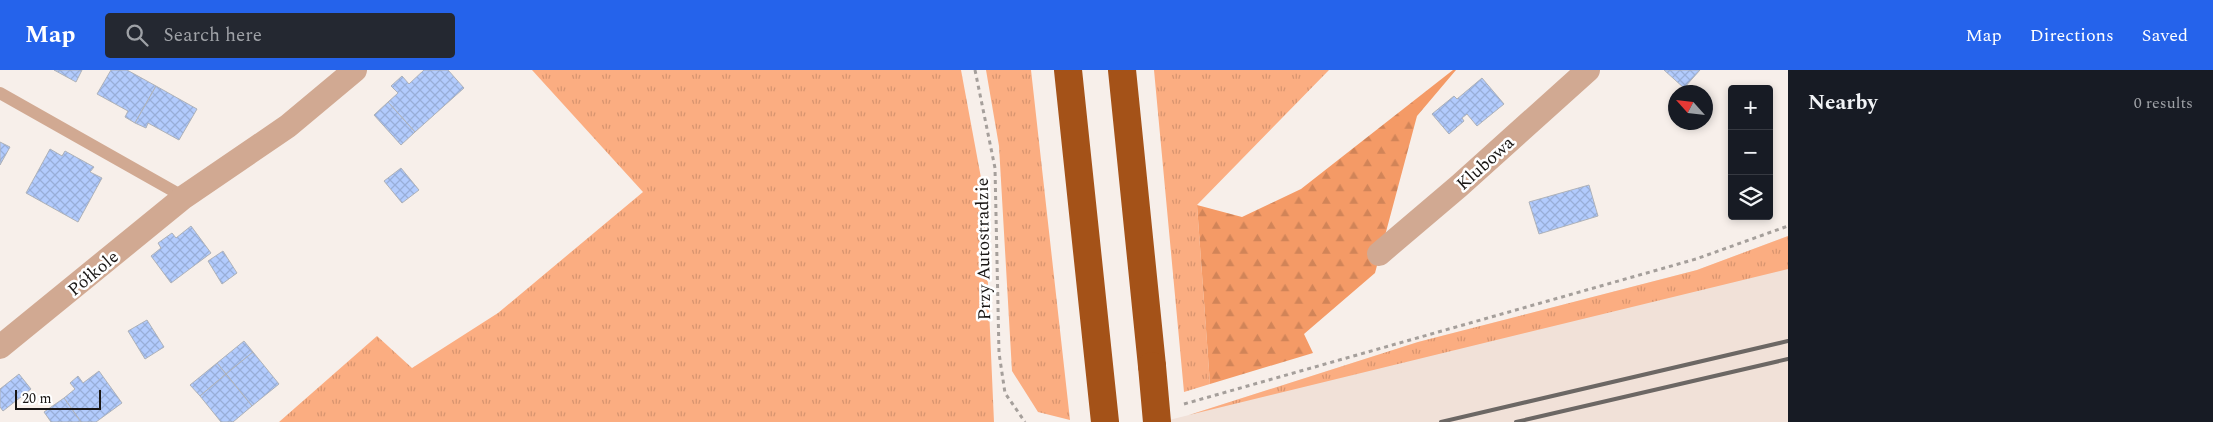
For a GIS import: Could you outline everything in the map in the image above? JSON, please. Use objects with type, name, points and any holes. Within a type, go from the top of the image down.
[{"type":"highway","points":[[1068,70],[1102,378],[1105,422]]},
{"type":"highway","points":[[1122,70],[1152,366],[1167,414]]},
{"type":"street","name":"Półkole","points":[[0,347],[184,197],[288,126],[355,70]]},
{"type":"street","name":"Klubowa","points":[[1379,254],[1459,186],[1588,70]]},
{"type":"lane","points":[[0,93],[184,197]]},
{"type":"path","name":"Przy Autostradzie","points":[[975,70],[995,168],[999,353],[1005,393],[1026,422]]},
{"type":"path","points":[[1167,414],[1696,260],[1788,226]]},
{"type":"shaded area","points":[[1788,236],[1788,422],[1161,422],[1189,415],[1418,342],[1697,270]]},
{"type":"green space","points":[[532,70],[961,70],[984,194],[994,422],[279,422],[377,336],[412,368],[498,313],[643,192]]},
{"type":"green space","points":[[986,70],[1031,70],[1070,420],[1038,412],[1012,371],[999,146]]},
{"type":"green space","points":[[1154,70],[1329,70],[1197,205],[1210,384],[1184,392]]},
{"type":"green space","points":[[1453,70],[1456,70],[1417,116],[1375,273],[1304,334],[1313,353],[1210,384],[1197,205],[1242,217],[1301,189]]},
{"type":"green space","points":[[1788,236],[1788,269],[1189,415],[1418,342],[1697,270]]},
{"type":"building","points":[[54,70],[82,70],[76,82]]},
{"type":"building","points":[[111,70],[127,70],[156,86],[135,123],[125,117],[128,111],[97,94]]},
{"type":"building","points":[[424,70],[448,70],[464,88],[415,132],[388,102],[398,93],[391,86],[402,76],[409,84]]},
{"type":"building","points":[[1664,70],[1700,70],[1687,85],[1681,85]]},
{"type":"building","points":[[1482,78],[1504,104],[1477,126],[1467,114],[1462,118],[1464,121],[1449,134],[1432,114],[1454,96],[1457,99]]},
{"type":"building","points":[[156,86],[197,109],[179,140],[148,123],[146,128],[135,123]]},
{"type":"building","points":[[388,102],[415,132],[401,145],[374,115]]},
{"type":"building","points":[[0,142],[10,147],[0,165]]},
{"type":"building","points":[[50,149],[62,156],[65,151],[94,167],[90,172],[102,178],[78,222],[26,193]]},
{"type":"building","points":[[401,168],[419,190],[402,203],[384,181]]},
{"type":"building","points":[[1589,185],[1598,216],[1539,234],[1529,202]]},
{"type":"building","points":[[191,226],[211,253],[171,283],[151,256],[161,248],[158,243],[172,233],[176,238]]},
{"type":"building","points":[[223,251],[237,273],[222,284],[208,261]]},
{"type":"building","points":[[147,320],[164,347],[145,359],[128,331]]},
{"type":"building","points":[[244,341],[253,352],[226,374],[217,363]]},
{"type":"building","points":[[253,352],[279,384],[252,406],[226,374]]},
{"type":"building","points":[[217,363],[226,374],[200,396],[190,385]]},
{"type":"building","points":[[99,371],[122,403],[96,422],[81,422],[64,398],[75,389],[70,383],[78,376],[83,383]]},
{"type":"building","points":[[19,374],[31,389],[3,411],[0,407],[0,389]]},
{"type":"building","points":[[226,374],[252,406],[233,422],[221,422],[200,396]]},
{"type":"building","points":[[64,398],[81,422],[51,422],[44,412]]},
{"type":"railway","points":[[1441,422],[1788,341]]},
{"type":"railway","points":[[1516,422],[1788,359]]}]
